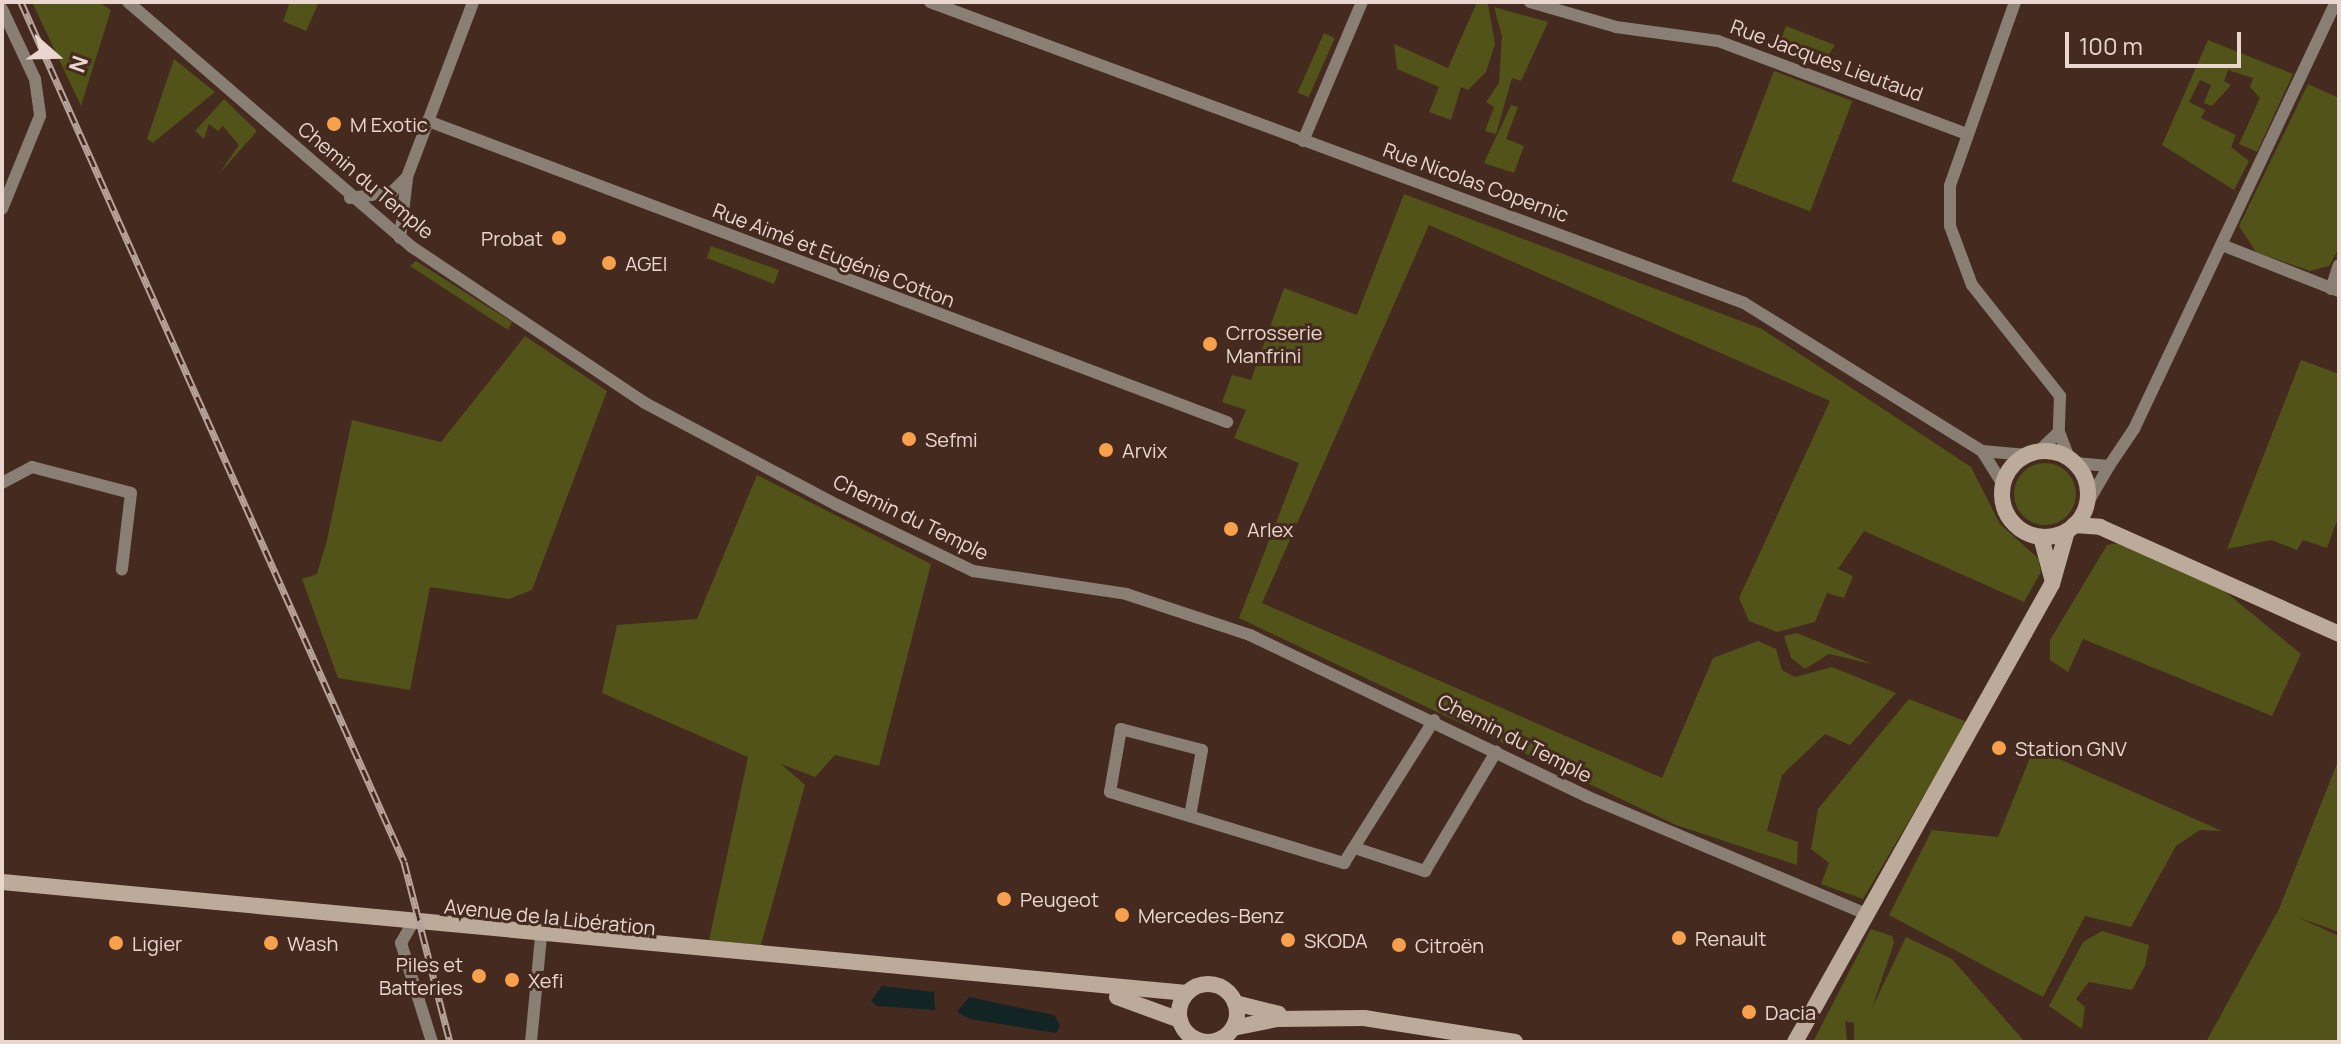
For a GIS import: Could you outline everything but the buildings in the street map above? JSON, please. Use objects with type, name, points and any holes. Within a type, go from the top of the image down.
[{"type":"main road","points":[[1795,1042],[2052,584],[2070,528],[2086,506],[2087,486],[2072,461],[2032,453],[2003,485],[2008,515],[2041,537],[2052,584]]},
{"type":"main road","points":[[2086,506],[2100,527]]},
{"type":"main road","points":[[2041,537],[2070,528],[2100,527],[2339,634]]},
{"type":"main road","name":"Avenue de la Libération","points":[[2,882],[1094,988],[1187,993]]},
{"type":"main road","points":[[1304,1017],[1233,1028],[1218,1041],[1186,1032],[1187,993],[1215,985],[1235,1003],[1304,1017],[1441,1025],[1515,1042]]},
{"type":"main road","name":"Avenue de la Libération","points":[[1094,988],[1186,1032]]},
{"type":"main road","points":[[1233,1028],[1235,1003]]},
{"type":"street","name":"Chemin du Temple","points":[[128,2],[350,198],[400,238],[645,403],[908,541],[1001,579],[1126,594],[1250,635],[1496,752],[1866,914]]},
{"type":"street","points":[[400,238],[407,177],[473,2]]},
{"type":"street","name":"Rue Nicolas Copernic","points":[[930,2],[1744,303],[1982,451]]},
{"type":"street","points":[[1303,141],[1362,2]]},
{"type":"street","name":"Rue Jacques Lieutaud","points":[[1530,2],[1616,27],[1718,41],[1967,134]]},
{"type":"street","points":[[2015,2],[1950,186],[1956,256],[2060,396],[2059,432],[2072,461],[2109,466]]},
{"type":"street","points":[[2086,506],[2222,245],[2336,2]]},
{"type":"street","points":[[2,9],[35,79],[40,116],[2,209]]},
{"type":"street","name":"Rue Aimé et Eugénie Cotton","points":[[428,121],[1227,422]]},
{"type":"street","points":[[350,198],[392,192],[407,177]]},
{"type":"street","points":[[2222,245],[2335,290],[2339,265]]},
{"type":"street","points":[[1982,451],[2032,453],[2059,432]]},
{"type":"street","points":[[1982,451],[2003,485]]},
{"type":"street","points":[[2,483],[32,467],[131,493],[122,569]]},
{"type":"street","points":[[1190,816],[1202,750],[1121,729],[1110,792],[1344,863],[1358,849],[1434,720]]},
{"type":"street","points":[[1358,849],[1425,871],[1496,752]]},
{"type":"street","points":[[388,921],[401,943],[432,1042]]},
{"type":"street","points":[[401,943],[412,924]]},
{"type":"street","points":[[531,1042],[541,936]]},
{"type":"shaded area","points":[[32,2],[99,2],[111,10],[81,106]]},
{"type":"shaded area","points":[[290,2],[319,2],[306,31],[283,21]]},
{"type":"shaded area","points":[[1477,2],[1488,4],[1495,44],[1486,72],[1468,90],[1461,87],[1451,120],[1429,112],[1439,87],[1397,69],[1394,44],[1448,68]]},
{"type":"shaded area","points":[[1494,7],[1548,22],[1521,81],[1512,78],[1496,134],[1485,131],[1494,107],[1486,102],[1499,83],[1502,36]]},
{"type":"shaded area","points":[[1786,26],[1835,45],[1826,59],[1779,44]]},
{"type":"shaded area","points":[[1324,33],[1335,38],[1309,97],[1298,92]]},
{"type":"shaded area","points":[[2208,40],[2293,74],[2257,152],[2239,144],[2260,98],[2250,87],[2253,78],[2228,70],[2224,81],[2231,85],[2212,106],[2204,103],[2211,85],[2200,80],[2189,102],[2205,110],[2201,118],[2236,135],[2231,147],[2249,161],[2234,190],[2162,145]]},
{"type":"shaded area","points":[[174,59],[215,92],[153,143],[147,139]]},
{"type":"shaded area","points":[[1774,71],[1852,101],[1810,211],[1732,181]]},
{"type":"shaded area","points":[[2308,84],[2339,98],[2339,248],[2329,266],[2310,271],[2256,252],[2239,226]]},
{"type":"shaded area","points":[[224,99],[257,131],[218,175],[239,145],[223,126],[218,131],[209,124],[204,139],[195,131]]},
{"type":"shaded area","points":[[1511,105],[1518,107],[1506,139],[1524,146],[1514,173],[1484,163]]},
{"type":"shaded area","points":[[1404,194],[1762,329],[1971,467],[2000,524],[2038,558],[2041,572],[2024,602],[1864,531],[1838,569],[1853,576],[1844,598],[1827,593],[1815,622],[1777,632],[1749,621],[1739,598],[1830,401],[1429,225],[1262,603],[1662,778],[1713,658],[1758,641],[1776,649],[1782,670],[1795,677],[1832,667],[1896,693],[1850,745],[1825,734],[1782,775],[1767,831],[1798,842],[1797,865],[1676,825],[1239,618],[1299,463],[1234,438],[1246,410],[1222,402],[1232,375],[1251,380],[1284,288],[1357,315]]},
{"type":"shaded area","points":[[711,246],[779,270],[774,284],[707,258]]},
{"type":"shaded area","points":[[416,261],[512,322],[508,330],[410,266]]},
{"type":"shaded area","points":[[525,336],[607,391],[532,590],[509,599],[430,587],[410,690],[338,678],[302,579],[317,574],[352,420],[441,442]]},
{"type":"shaded area","points":[[2301,360],[2339,374],[2339,515],[2327,548],[2303,540],[2297,550],[2271,540],[2227,549]]},
{"type":"shaded area","points":[[2039,463],[2051,463],[2067,472],[2074,482],[2074,506],[2067,516],[2051,525],[2039,525],[2019,511],[2014,500],[2014,488],[2028,468]]},
{"type":"shaded area","points":[[757,475],[931,564],[879,766],[835,755],[815,777],[781,764],[805,785],[761,945],[709,940],[748,757],[602,693],[617,625],[697,619]]},
{"type":"shaded area","points":[[2120,543],[2216,584],[2301,654],[2272,716],[2083,639],[2068,672],[2050,660],[2050,640],[2107,545]]},
{"type":"shaded area","points":[[1797,633],[1872,664],[1829,654],[1805,669],[1791,658],[1784,636]]},
{"type":"shaded area","points":[[1909,699],[1967,722],[1863,899],[1821,884],[1829,863],[1811,849],[1818,809]]},
{"type":"shaded area","points":[[2034,748],[2222,831],[2200,830],[2176,846],[2131,927],[2085,916],[2043,997],[1889,915],[1932,830],[1998,837]]},
{"type":"shaded area","points":[[2339,759],[2339,932],[2297,917],[2339,936],[2339,1042],[2206,1042],[2279,909]]},
{"type":"shaded area","points":[[1871,929],[1892,936],[1894,943],[1872,1008],[1906,937],[1952,959],[2025,1042],[1854,1042],[1854,1023],[1845,1021],[1847,1042],[1813,1042]]},
{"type":"shaded area","points":[[2102,931],[2149,945],[2145,966],[2132,990],[2089,982],[2076,999],[2085,1007],[2082,1029],[2049,1006],[2083,942]]},
{"type":"shaded area","points":[[882,986],[934,992],[935,1010],[877,1006],[871,1001]]},
{"type":"shaded area","points":[[969,997],[1054,1015],[1060,1026],[1056,1033],[970,1019],[957,1012]]},
{"type":"railway","points":[[21,2],[404,862],[450,1042]]},
{"type":"place","name":"M Exotic","points":[[334,124]]},
{"type":"place","name":"Probat","points":[[559,238]]},
{"type":"place","name":"AGEI","points":[[609,263]]},
{"type":"place","name":"Crrosserie Manfrini","points":[[1210,344]]},
{"type":"place","name":"Sefmi","points":[[909,439]]},
{"type":"place","name":"Arvix","points":[[1106,450]]},
{"type":"place","name":"Arlex","points":[[1231,529]]},
{"type":"place","name":"Station GNV","points":[[1999,748]]},
{"type":"place","name":"Peugeot","points":[[1004,899]]},
{"type":"place","name":"Mercedes-Benz","points":[[1122,915]]},
{"type":"place","name":"Renault","points":[[1679,938]]},
{"type":"place","name":"SKODA","points":[[1288,940]]},
{"type":"place","name":"Ligier","points":[[116,943]]},
{"type":"place","name":"Wash","points":[[271,943]]},
{"type":"place","name":"Citroën","points":[[1399,945]]},
{"type":"place","name":"Piles et Batteries","points":[[479,976]]},
{"type":"place","name":"Xefi","points":[[512,980]]},
{"type":"place","name":"Dacia","points":[[1749,1012]]}]
